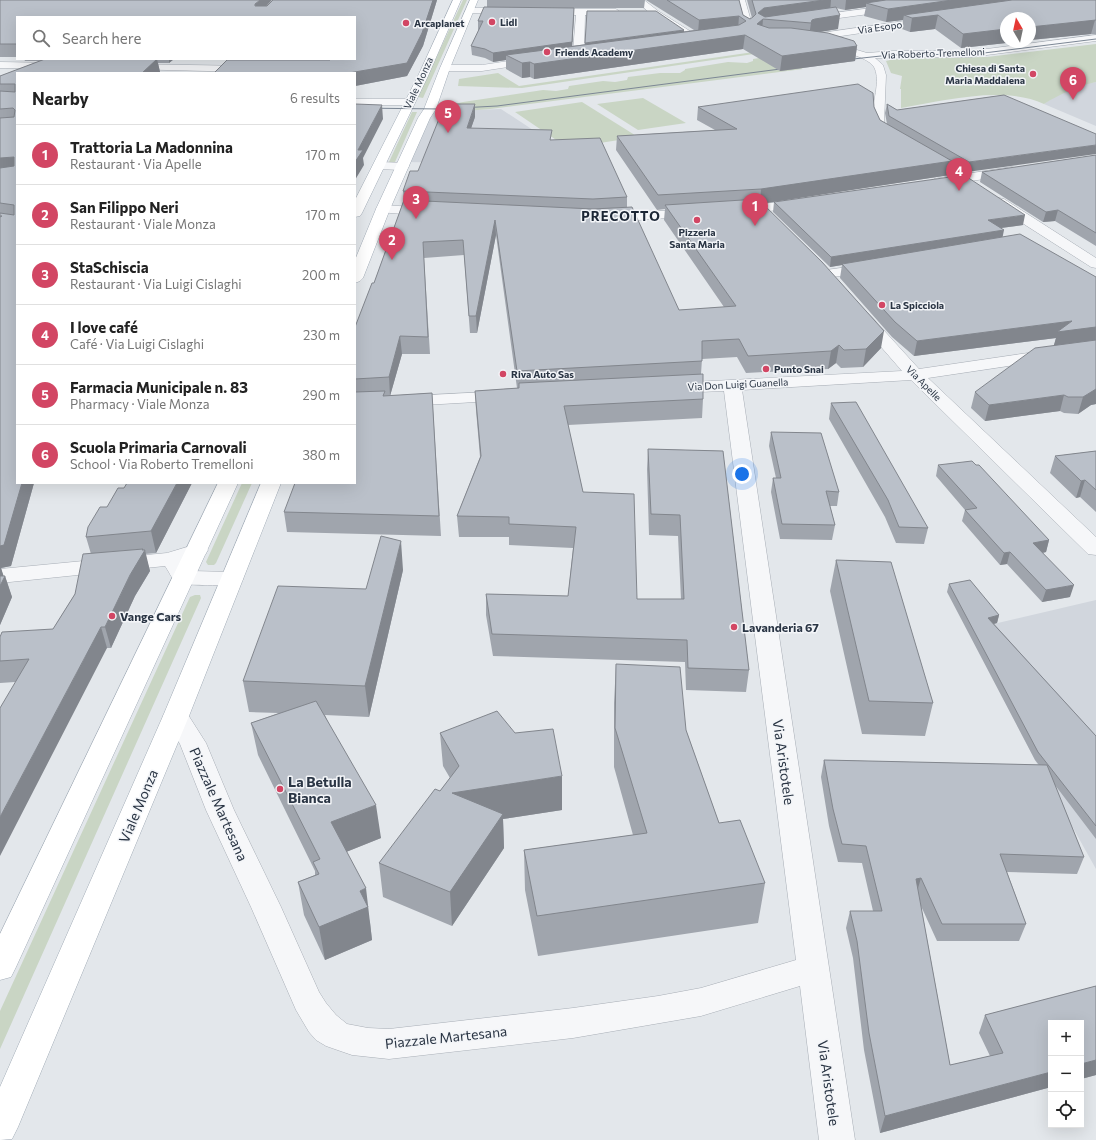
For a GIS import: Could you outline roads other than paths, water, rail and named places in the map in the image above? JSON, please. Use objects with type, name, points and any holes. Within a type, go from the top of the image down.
[{"type":"main road","name":"Viale Monza","points":[[356,209],[379,166],[403,110],[457,0]]},
{"type":"main road","name":"Viale Monza","points":[[356,276],[383,209],[432,103],[474,0]]},
{"type":"main road","points":[[403,110],[432,103]]},
{"type":"main road","points":[[356,209],[383,209]]},
{"type":"main road","points":[[0,967],[228,484]]},
{"type":"main road","name":"Viale Monza","points":[[0,1126],[176,716],[271,484]]},
{"type":"street","points":[[639,0],[655,13],[700,38],[680,41]]},
{"type":"street","points":[[740,32],[752,31],[741,0]]},
{"type":"street","points":[[804,20],[906,6]]},
{"type":"street","points":[[470,11],[521,11]]},
{"type":"street","points":[[536,12],[625,12]]},
{"type":"street","points":[[579,55],[581,12]]},
{"type":"street","points":[[640,12],[655,13]]},
{"type":"street","points":[[920,12],[928,21]]},
{"type":"street","name":"Via Esopo","points":[[868,53],[805,38],[943,18]]},
{"type":"street","name":"Via Roberto Tremelloni","points":[[868,53],[956,54],[1096,38]]},
{"type":"street","points":[[868,53],[881,72],[878,125],[888,134],[908,145]]},
{"type":"street","points":[[445,68],[482,68],[549,59]]},
{"type":"street","points":[[210,70],[220,60]]},
{"type":"street","points":[[0,65],[67,66]]},
{"type":"street","points":[[119,67],[210,70],[257,69]]},
{"type":"street","points":[[356,102],[403,110]]},
{"type":"street","points":[[356,107],[403,110]]},
{"type":"street","points":[[379,166],[403,166]]},
{"type":"street","points":[[952,169],[978,188]]},
{"type":"street","points":[[924,184],[1020,170]]},
{"type":"street","points":[[990,196],[1096,264]]},
{"type":"street","points":[[721,212],[760,210],[815,201]]},
{"type":"street","points":[[383,209],[443,213]]},
{"type":"street","points":[[760,210],[771,221]]},
{"type":"street","points":[[593,219],[705,213]]},
{"type":"street","points":[[1036,239],[1052,237]]},
{"type":"street","points":[[825,275],[882,266]]},
{"type":"street","name":"Via Apelle","points":[[851,303],[915,375],[1091,539]]},
{"type":"street","name":"Via Don Luigi Guanella","points":[[659,388],[915,375],[1096,348]]},
{"type":"street","name":"Via Aristotele","points":[[732,385],[812,970],[837,1140]]},
{"type":"street","points":[[356,404],[520,395]]},
{"type":"street","points":[[0,576],[170,559],[197,550]]},
{"type":"street","points":[[170,559],[184,577],[232,579]]},
{"type":"street","name":"Piazzale Martesana","points":[[176,716],[193,743],[220,810],[266,907],[307,1000],[313,1011],[332,1032],[362,1042],[389,1044],[565,1024],[701,1002],[812,970]]},
{"type":"tram line","points":[[844,60],[890,55],[976,54],[1096,39]]},
{"type":"tram line","points":[[356,108],[441,109],[497,106],[788,68]]},
{"type":"place","name":"Lidl","points":[[492,22]]},
{"type":"place","name":"Arcaplanet","points":[[406,23]]},
{"type":"place","name":"Friends Academy","points":[[547,52]]},
{"type":"place","name":"Chiesa di Santa Maria Maddalena","points":[[1033,74]]},
{"type":"place","name":"Scuola Primaria Carnovali","points":[[1073,100]]},
{"type":"place","name":"Farmacia Municipale n. 83","points":[[448,133]]},
{"type":"place","name":"I love café","points":[[959,191]]},
{"type":"place","name":"StaSchiscia","points":[[416,219]]},
{"type":"place","name":"Pizzeria Santa Maria","points":[[697,220]]},
{"type":"place","name":"Trattoria La Madonnina","points":[[755,226]]},
{"type":"place","name":"San Filippo Neri","points":[[392,260]]},
{"type":"place","name":"La Spicciola","points":[[882,305]]},
{"type":"place","name":"Punto Snai","points":[[766,369]]},
{"type":"place","name":"Riva Auto Sas","points":[[503,374]]},
{"type":"place","name":"Vange Cars","points":[[112,616]]},
{"type":"place","name":"Lavanderia 67","points":[[734,627]]},
{"type":"place","name":"La Betulla Bianca","points":[[280,789]]},
{"type":"district","name":"PRECOTTO","points":[[621,216]]}]
